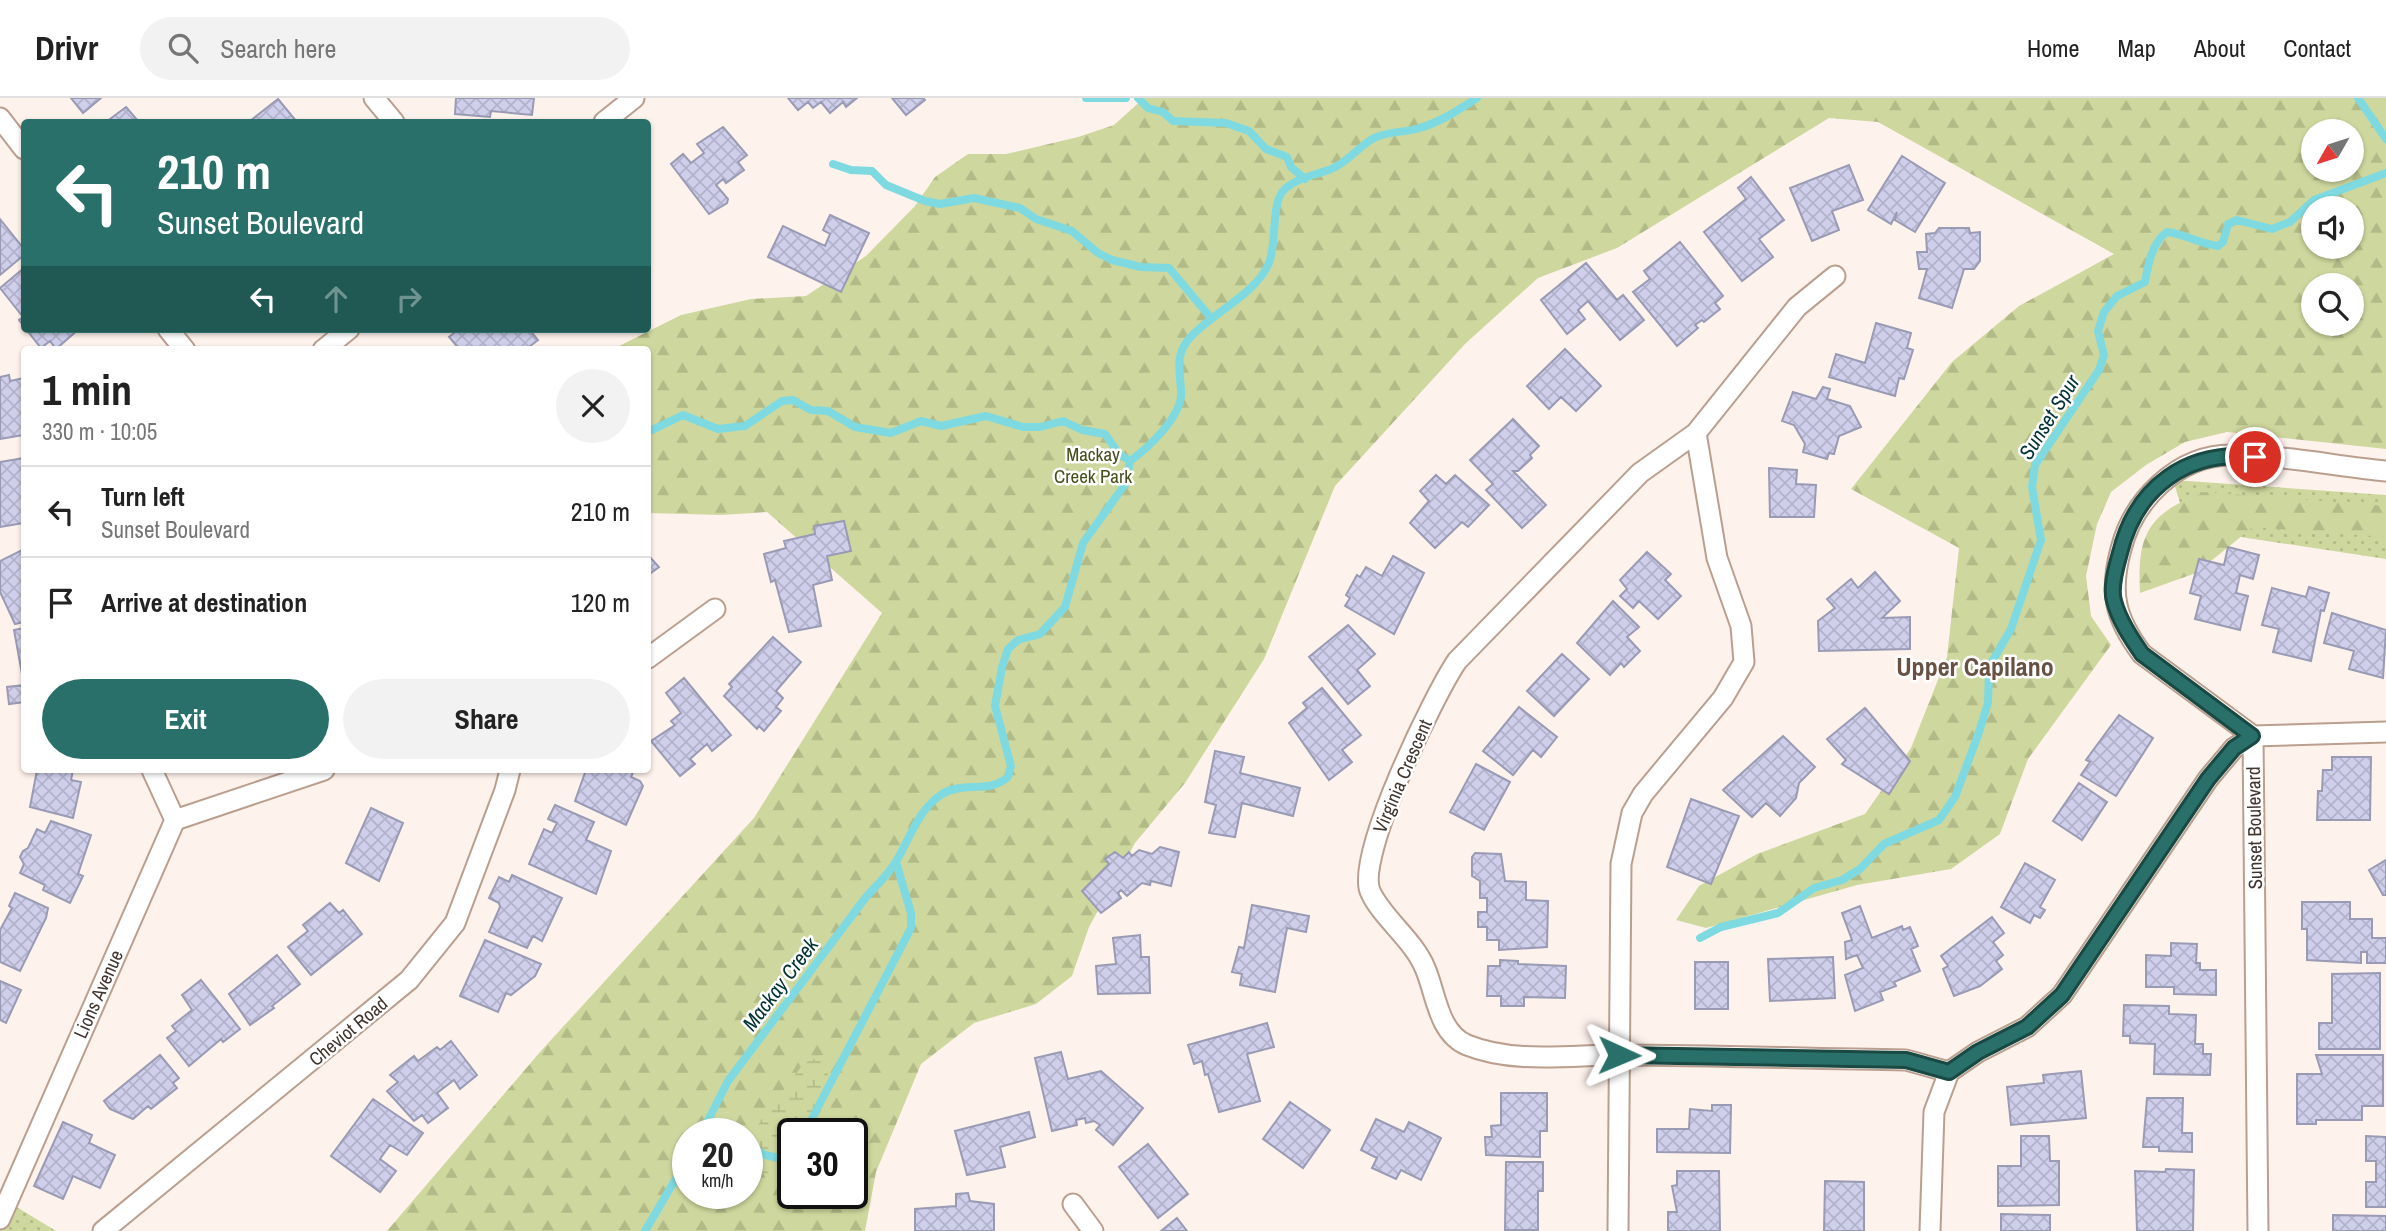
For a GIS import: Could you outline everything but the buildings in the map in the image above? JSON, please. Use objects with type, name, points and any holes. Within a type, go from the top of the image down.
[{"type":"street","points":[[374,98],[392,119]]},
{"type":"street","points":[[608,119],[634,98]]},
{"type":"street","points":[[0,118],[21,145]]},
{"type":"street","name":"Virginia Crescent","points":[[1835,276],[1797,307],[1696,433],[1640,473],[1457,661],[1440,686],[1392,797],[1376,835],[1367,870],[1370,890],[1424,965],[1442,1020],[1465,1044],[1538,1058],[1619,1055],[1906,1060],[1949,1072]]},
{"type":"street","points":[[328,346],[344,333]]},
{"type":"street","points":[[1618,1231],[1621,864],[1633,813],[1643,793],[1733,685],[1745,663],[1741,626],[1717,558],[1696,433]]},
{"type":"street","points":[[2252,736],[2142,654],[2130,637],[2113,599],[2116,566],[2127,525],[2145,499],[2175,471],[2219,457],[2229,455],[2386,471]]},
{"type":"street","points":[[651,656],[715,609]]},
{"type":"street","points":[[1930,1231],[1934,1112],[1949,1072],[1978,1052],[2027,1027],[2062,995],[2208,779],[2234,748],[2252,736],[2386,732]]},
{"type":"street","name":"Sunset Boulevard","points":[[2252,736],[2258,1231]]},
{"type":"street","points":[[153,773],[175,820],[315,773]]},
{"type":"street","name":"Cheviot Road","points":[[103,1231],[409,980],[455,923],[509,773]]},
{"type":"street","name":"Lions Avenue","points":[[0,1219],[175,820]]},
{"type":"street","points":[[1073,1204],[1093,1231]]},
{"type":"green space","name":"Mackay Creek Park","points":[[1144,98],[2386,98],[2386,449],[2227,432],[2185,442],[2146,465],[2111,492],[2097,524],[2086,576],[2091,616],[2111,645],[2028,759],[2000,834],[1951,869],[1857,885],[1706,928],[1676,920],[1699,886],[1757,854],[1865,814],[1911,748],[1947,657],[1959,548],[1851,489],[1952,362],[2019,306],[2114,254],[1878,122],[1829,118],[1617,248],[1538,278],[1465,344],[1335,486],[1264,659],[1185,783],[1135,843],[1089,927],[1072,976],[1036,1004],[974,1023],[921,1064],[876,1172],[865,1231],[387,1231],[540,1052],[754,818],[882,613],[767,512],[722,515],[651,513],[651,346],[619,346],[645,333],[651,333],[651,330],[681,315],[751,299],[806,296],[866,256],[915,206],[935,177],[968,154],[1006,154],[1078,137],[1114,125]]},
{"type":"green space","points":[[2173,480],[2386,495],[2386,559],[2188,529]]},
{"type":"green space","points":[[2205,492],[2386,506],[2386,537],[2253,527],[2196,573],[2140,593],[2141,555],[2150,528],[2170,508]]},
{"type":"green space","points":[[831,1052],[822,1118],[777,1118],[777,1171],[763,1174],[763,1118],[804,1063]]},
{"type":"green space","points":[[15,1206],[56,1231],[0,1231]]},
{"type":"waterway","points":[[1086,98],[1126,98]]},
{"type":"waterway","points":[[1138,98],[1148,108],[1163,112],[1173,121],[1226,123],[1249,131],[1266,149],[1287,157],[1291,167],[1305,179]]},
{"type":"waterway","name":"Mackay Creek","points":[[709,1118],[728,1081],[866,897],[890,870],[916,824],[934,800],[950,790],[993,785],[1008,777],[1011,766],[995,706],[1008,649],[1018,640],[1040,634],[1065,607],[1083,543],[1126,483],[1130,461],[1155,439],[1177,410],[1181,390],[1180,358],[1184,346],[1197,331],[1243,295],[1262,275],[1269,263],[1275,215],[1283,191],[1300,180],[1337,166],[1374,138],[1432,123],[1477,98]]},
{"type":"waterway","name":"Mackay Creek","points":[[2358,98],[2386,139]]},
{"type":"waterway","points":[[833,164],[851,170],[872,171],[886,185],[925,201],[940,204],[974,198],[1020,208],[1036,219],[1072,231],[1098,253],[1112,260],[1141,267],[1169,268],[1211,318]]},
{"type":"waterway","name":"Sunset Spur","points":[[1700,938],[1721,927],[1778,913],[1814,888],[1842,880],[1860,869],[1884,844],[1939,820],[1955,797],[1988,703],[1989,667],[2011,629],[2041,540],[2032,487],[2035,465],[2099,370],[2104,355],[2098,331],[2104,312],[2117,296],[2145,282],[2152,254],[2162,236],[2167,232],[2174,233],[2218,246],[2223,242],[2228,224],[2237,220],[2272,229],[2290,222],[2314,200],[2386,173]]},
{"type":"waterway","points":[[651,431],[683,415],[718,429],[745,426],[782,401],[793,400],[811,410],[828,411],[855,427],[891,433],[921,421],[941,426],[986,416],[1023,427],[1040,427],[1063,421],[1082,430],[1105,434],[1119,454],[1130,461]]},
{"type":"waterway","name":"Mackay Creek","points":[[812,1118],[911,928],[911,913],[896,862]]},
{"type":"waterway","name":"Mackay Creek","points":[[763,1154],[777,1158]]},
{"type":"waterway","name":"Mackay Creek","points":[[645,1231],[672,1185]]},
{"type":"district","name":"Upper Capilano","points":[[1975,666]]},
{"type":"route","points":[[1619,1055],[1906,1060],[1949,1072],[2043,1015],[2089,960],[2208,779],[2234,748],[2252,736],[2142,654],[2130,637],[2113,599],[2116,566],[2127,525],[2145,499],[2175,471],[2200,461],[2229,455],[2255,457]]}]
